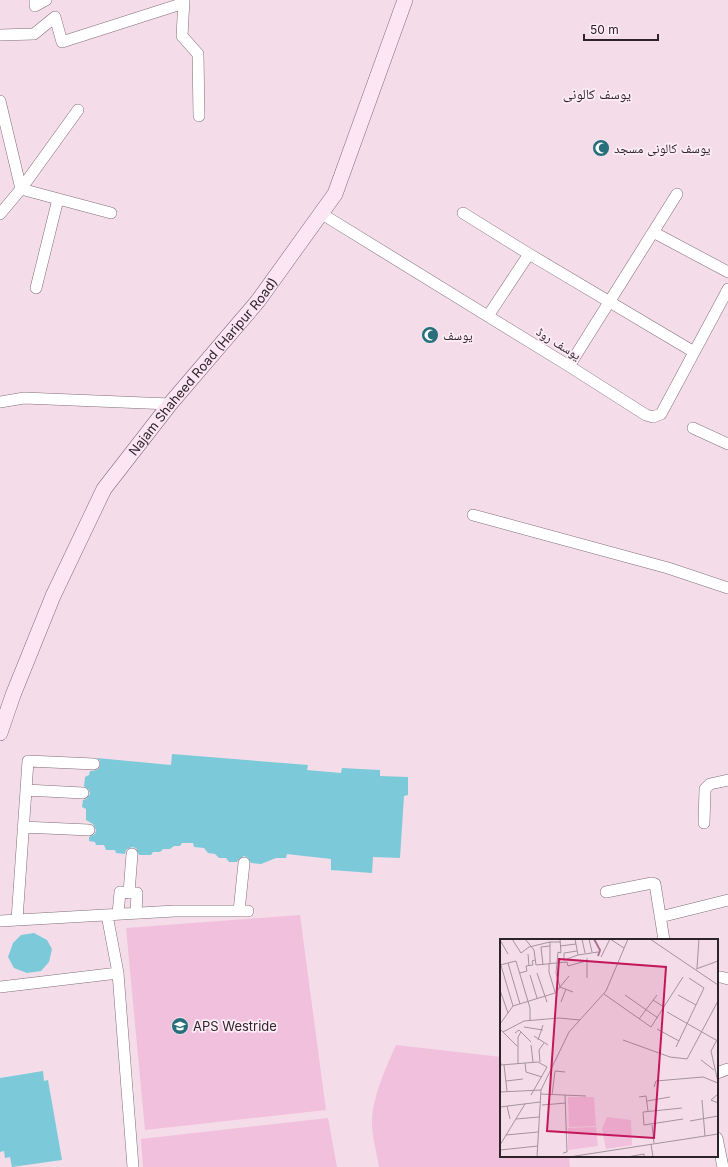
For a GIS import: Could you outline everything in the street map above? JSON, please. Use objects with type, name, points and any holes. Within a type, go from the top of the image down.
[{"type":"main road","name":"Najam Shaheed Road (Haripur Road)","points":[[0,733],[13,694],[52,596],[104,489],[170,404],[258,301],[335,194],[405,0]]},
{"type":"street","points":[[35,0],[35,6],[46,0]]},
{"type":"street","points":[[0,35],[34,34],[55,17],[62,42],[184,2],[182,36],[198,54],[200,116]]},
{"type":"street","points":[[0,100],[21,189]]},
{"type":"street","points":[[0,214],[21,189],[78,110]]},
{"type":"street","points":[[21,189],[111,213]]},
{"type":"street","points":[[569,366],[677,194]]},
{"type":"street","points":[[36,288],[58,199]]},
{"type":"street","points":[[463,213],[694,352]]},
{"type":"street","name":"یوسف روڈ","points":[[322,214],[646,415],[653,417],[661,414],[728,289]]},
{"type":"street","points":[[653,232],[728,272]]},
{"type":"street","points":[[488,316],[529,254]]},
{"type":"street","points":[[0,402],[24,398],[170,404]]},
{"type":"street","points":[[693,428],[728,444]]},
{"type":"street","points":[[473,515],[668,568],[728,588]]},
{"type":"street","points":[[17,920],[28,761],[94,764]]},
{"type":"street","points":[[704,823],[705,789],[710,784],[728,780]]},
{"type":"street","points":[[26,790],[84,793]]},
{"type":"street","points":[[23,827],[89,830]]},
{"type":"street","points":[[129,892],[132,854]]},
{"type":"street","points":[[0,921],[175,911],[243,911],[244,863]]},
{"type":"street","points":[[606,892],[652,883],[655,884],[664,939]]},
{"type":"street","points":[[133,1167],[112,915],[120,892],[137,893],[136,913]]},
{"type":"street","points":[[660,917],[728,900]]},
{"type":"street","points":[[0,987],[118,973]]},
{"type":"street","points":[[718,977],[721,976],[728,980]]},
{"type":"street","points":[[718,1073],[728,1069]]},
{"type":"street","points":[[718,1143],[723,1167]]},
{"type":"shaded area","points":[[300,915],[326,1110],[145,1130],[126,928]]},
{"type":"shaded area","points":[[396,1045],[500,1057],[500,1157],[569,1157],[570,1167],[379,1167],[372,1127],[372,1116],[376,1095],[387,1064]]},
{"type":"shaded area","points":[[328,1118],[337,1167],[143,1167],[141,1139]]},
{"type":"building","points":[[172,754],[308,765],[307,770],[341,773],[342,768],[380,770],[380,776],[408,777],[408,795],[404,796],[400,858],[373,857],[372,873],[331,870],[331,859],[287,854],[286,858],[276,858],[261,864],[251,863],[248,858],[244,856],[237,862],[229,862],[226,858],[219,858],[215,854],[208,853],[204,848],[194,847],[193,843],[182,843],[180,846],[174,846],[170,849],[163,849],[160,852],[153,852],[151,855],[139,855],[136,848],[132,847],[126,850],[125,854],[116,853],[115,850],[106,850],[104,845],[96,845],[95,842],[89,841],[89,837],[95,834],[96,830],[93,824],[86,820],[86,809],[82,807],[83,800],[90,794],[89,790],[84,786],[85,777],[89,775],[90,771],[97,770],[100,767],[100,761],[97,758],[171,765]]},
{"type":"building","points":[[34,933],[47,940],[52,949],[49,962],[41,971],[27,973],[14,968],[8,957],[13,943],[21,935]]},
{"type":"building","points":[[43,1071],[44,1081],[48,1080],[62,1160],[12,1167],[10,1157],[5,1158],[4,1151],[0,1152],[0,1078]]},
{"type":"place","name":"یوسف کالونی مسجد","points":[[601,148]]},
{"type":"place","name":"یوسف","points":[[430,335]]},
{"type":"place","name":"APS Westride","points":[[180,1026]]},
{"type":"district","name":"یوسف کالونی","points":[[597,93]]}]
